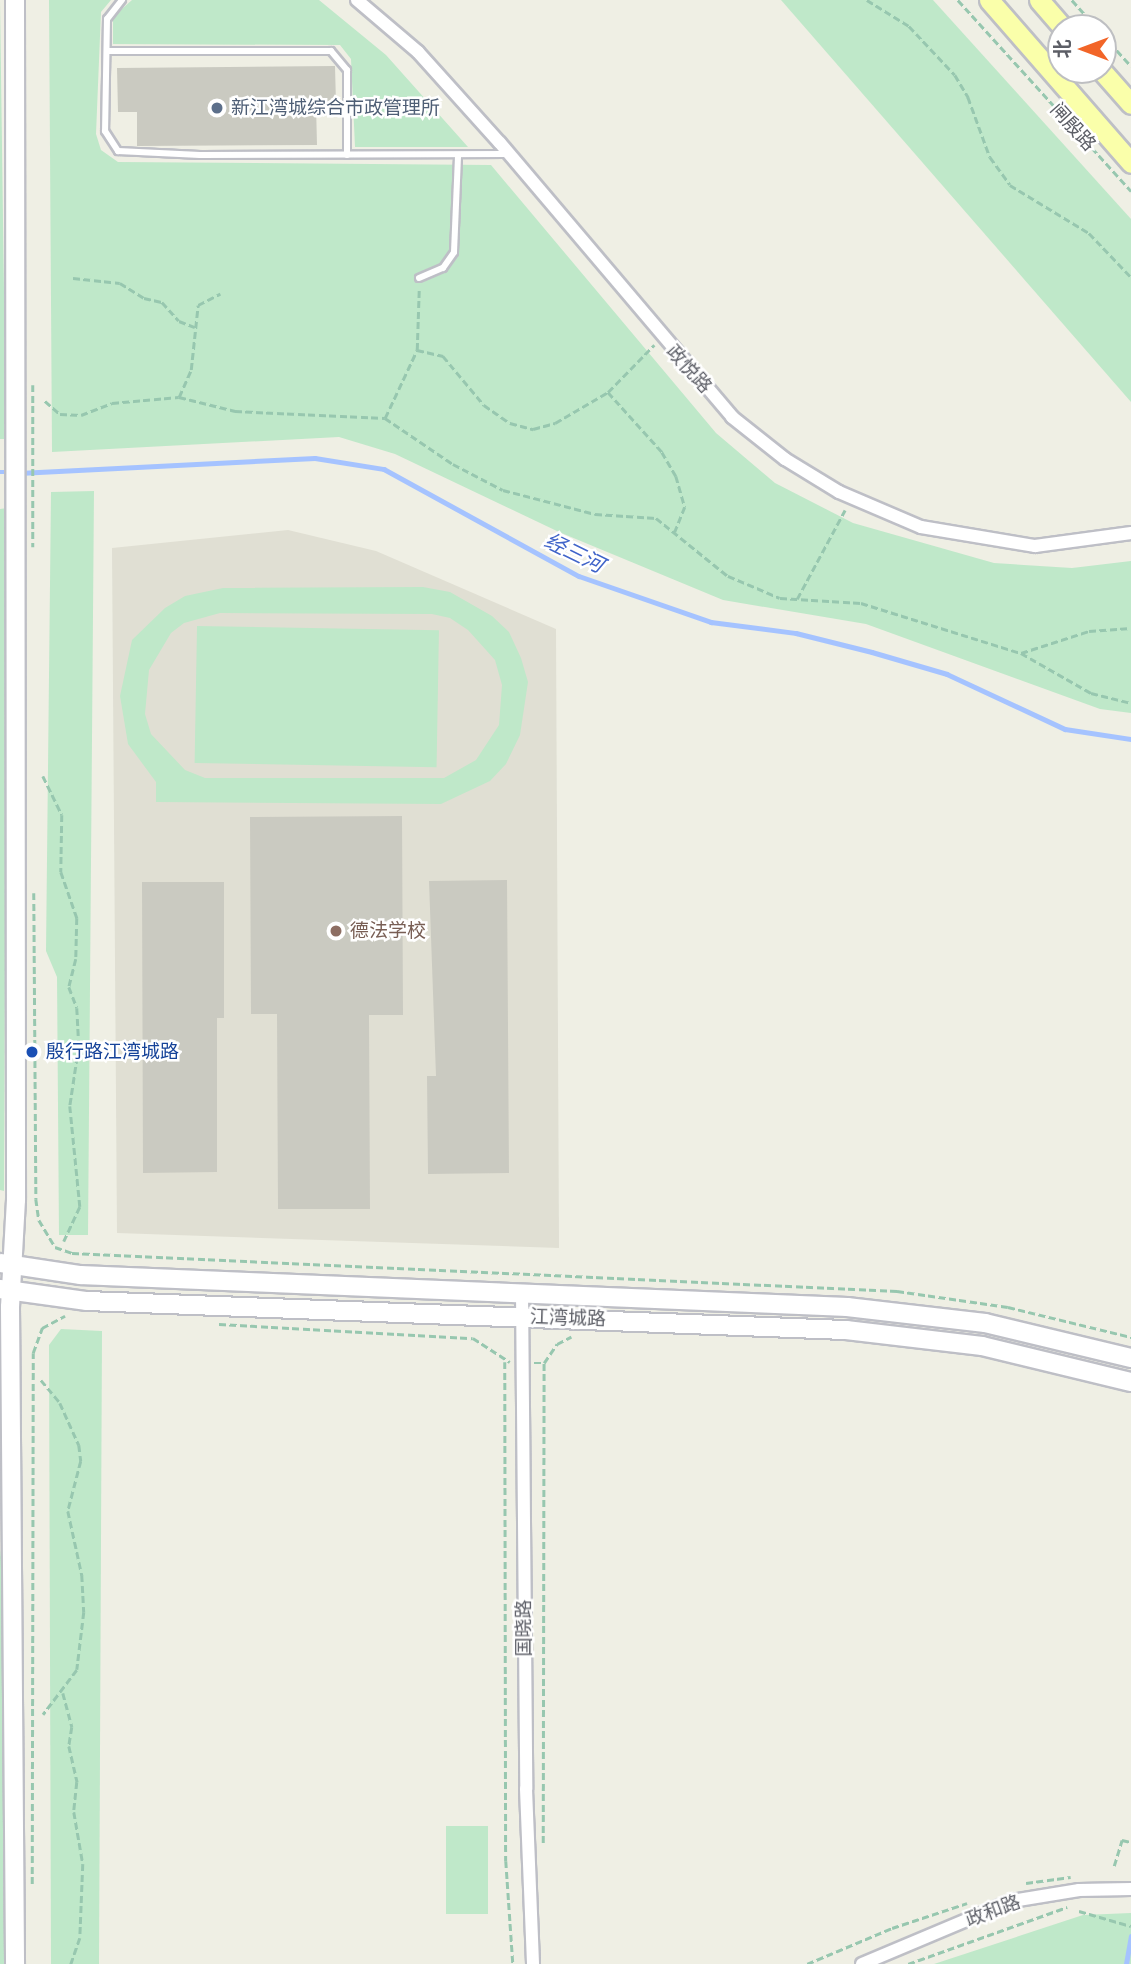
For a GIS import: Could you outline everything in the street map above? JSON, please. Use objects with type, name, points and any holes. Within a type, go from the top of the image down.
[{"type":"main road","name":"闸殷路","points":[[989,0],[1131,163]]},
{"type":"main road","points":[[1039,0],[1051,14]]},
{"type":"main road","points":[[1113,84],[1131,104]]},
{"type":"street","points":[[15,0],[16,512],[5,1290],[15,1964]]},
{"type":"street","name":"政悦路","points":[[357,0],[418,52],[509,154],[661,338],[732,417],[785,459],[852,498],[921,527],[1035,546],[1131,533]]},
{"type":"street","name":"江湾城路","points":[[6,1265],[80,1275],[847,1307],[927,1315],[1028,1332],[1131,1358]]},
{"type":"street","name":"江湾城路","points":[[5,1290],[87,1301],[832,1330],[939,1340],[1025,1354],[1131,1382]]},
{"type":"street","name":"国晓路","points":[[522,1292],[526,1789],[533,1964]]},
{"type":"street","name":"政和路","points":[[862,1964],[1012,1901],[1101,1888],[1131,1889]]},
{"type":"lane","points":[[122,0],[107,19],[105,131],[118,151],[347,155],[509,154]]},
{"type":"lane","points":[[107,51],[331,51],[347,70],[347,155]]},
{"type":"lane","points":[[419,278],[443,268],[454,251],[458,155]]},
{"type":"path","points":[[867,0],[909,26],[954,75],[968,97],[990,157],[1010,185],[1089,233],[1131,277]]},
{"type":"path","name":"闸殷路","points":[[958,0],[1131,191]]},
{"type":"path","points":[[1072,0],[1084,14]]},
{"type":"path","points":[[1117,50],[1131,66]]},
{"type":"path","points":[[73,278],[120,284],[144,298],[162,302],[179,321],[195,327]]},
{"type":"path","points":[[384,418],[417,350],[419,278]]},
{"type":"path","points":[[179,397],[191,370],[198,305],[220,294]]},
{"type":"path","points":[[417,350],[443,356],[484,405],[510,423],[533,429],[555,424],[608,392],[661,338]]},
{"type":"path","points":[[608,392],[662,452],[676,476],[685,507],[675,531]]},
{"type":"path","points":[[45,401],[60,414],[81,415],[113,403],[179,397],[235,411],[384,418],[453,464],[503,490],[595,514],[656,518],[728,576],[780,598],[861,603],[980,644],[1021,653],[1091,693],[1131,703]]},
{"type":"path","points":[[33,549],[36,440]]},
{"type":"path","points":[[797,599],[852,498]]},
{"type":"path","points":[[1021,653],[1089,631],[1131,628]]},
{"type":"path","points":[[43,776],[62,815],[61,872],[77,918],[76,959],[69,987],[77,1008],[79,1046],[70,1106],[80,1207],[64,1242]]},
{"type":"path","points":[[33,881],[36,1199],[39,1220],[55,1247],[72,1253],[227,1257],[897,1291],[1049,1315],[1131,1337]]},
{"type":"path","points":[[32,1898],[33,1353],[48,1321],[69,1315]]},
{"type":"path","points":[[216,1324],[473,1338],[484,1342],[505,1362],[544,1363]]},
{"type":"path","points":[[544,1847],[544,1363],[556,1344],[581,1335]]},
{"type":"path","points":[[505,1362],[506,1861],[513,1964]]},
{"type":"path","points":[[41,1380],[60,1403],[79,1445],[81,1461],[68,1511],[82,1575],[84,1612],[77,1670],[63,1693],[43,1715]]},
{"type":"path","points":[[63,1693],[72,1727],[69,1746],[77,1782],[74,1812],[83,1864],[80,1938],[71,1964]]},
{"type":"path","points":[[1114,1866],[1122,1840],[1130,1842]]},
{"type":"path","points":[[908,1964],[1061,1910],[1101,1888]]},
{"type":"path","points":[[1079,1911],[1131,1926]]},
{"type":"path","points":[[807,1964],[892,1928]]},
{"type":"shaded area","name":"德法学校","points":[[288,530],[376,551],[556,629],[559,1248],[117,1233],[112,548]]},
{"type":"green space","points":[[0,0],[6,439],[0,439]]},
{"type":"green space","points":[[49,0],[111,0],[101,12],[96,134],[101,150],[118,162],[491,165],[716,433],[775,483],[853,523],[994,563],[1072,568],[1131,561],[1131,713],[1100,709],[866,624],[723,600],[559,532],[395,454],[339,437],[52,452]]},
{"type":"green space","points":[[132,0],[319,0],[386,55],[468,147],[355,147],[351,59],[340,45],[113,44],[113,17]]},
{"type":"green space","points":[[781,0],[933,0],[1131,219],[1131,402]]},
{"type":"green space","points":[[94,491],[88,1235],[59,1235],[57,977],[46,951],[51,492]]},
{"type":"green space","points":[[7,508],[4,1191],[0,1190],[0,509]]},
{"type":"green space","points":[[423,587],[450,592],[492,616],[509,632],[528,682],[520,735],[506,764],[490,781],[441,804],[156,802],[156,782],[128,744],[120,696],[132,640],[165,608],[185,596],[223,588]],"holes":[[[220,613],[432,614],[450,618],[468,630],[495,660],[502,685],[499,725],[476,760],[444,778],[205,778],[185,770],[151,734],[145,714],[149,670],[171,633],[184,623]]]},
{"type":"green space","points":[[197,626],[439,630],[437,767],[195,763]]},
{"type":"green space","points":[[61,1329],[102,1331],[99,1964],[51,1964],[49,1345]]},
{"type":"green space","points":[[0,1548],[4,1585],[6,1964],[0,1964]]},
{"type":"green space","points":[[446,1826],[488,1826],[488,1914],[446,1914]]},
{"type":"green space","points":[[1131,1913],[1131,1964],[934,1964],[1083,1915]]},
{"type":"building","name":"新江湾城综合市政管理所","points":[[335,66],[336,104],[316,104],[317,145],[137,146],[137,112],[118,112],[117,68]]},
{"type":"building","points":[[402,816],[403,1015],[369,1015],[370,1209],[278,1209],[277,1014],[251,1014],[250,817]]},
{"type":"building","points":[[507,880],[509,1173],[428,1174],[427,1076],[436,1076],[429,881]]},
{"type":"building","points":[[142,882],[224,882],[224,1018],[217,1018],[217,1172],[143,1173]]},
{"type":"waterway","name":"经三河","points":[[19,473],[315,458],[384,469],[579,576],[711,622],[796,633],[947,674],[1065,729],[1131,739]]},
{"type":"waterway","name":"经三河","points":[[0,472],[10,472]]},
{"type":"waterway","points":[[1126,1964],[1131,1936]]},
{"type":"place","name":"新江湾城综合市政管理所","points":[[217,108]]},
{"type":"place","name":"德法学校","points":[[336,931]]},
{"type":"place","name":"殷行路江湾城路","points":[[32,1052]]}]
